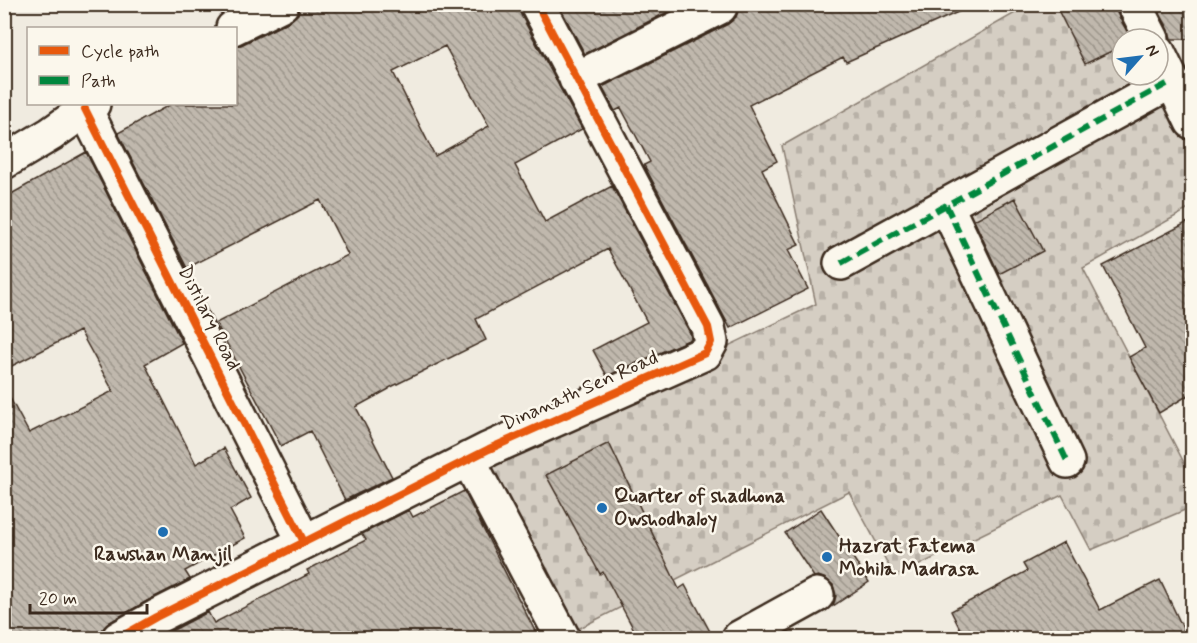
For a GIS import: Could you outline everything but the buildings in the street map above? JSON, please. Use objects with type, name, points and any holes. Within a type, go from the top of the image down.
[{"type":"street","points":[[235,27],[282,4]]},
{"type":"street","name":"Dinanath Sen Road","points":[[119,639],[156,617],[468,459],[705,353],[711,342],[708,327],[537,4]]},
{"type":"street","points":[[1134,4],[1146,27]]},
{"type":"street","points":[[576,79],[720,8]]},
{"type":"street","points":[[1170,77],[1192,122]]},
{"type":"street","points":[[842,263],[1172,81]]},
{"type":"street","points":[[4,162],[51,134],[89,106]]},
{"type":"street","name":"Distilary Road","points":[[89,106],[304,542]]},
{"type":"street","points":[[946,205],[1067,461]]},
{"type":"street","points":[[468,459],[562,639]]},
{"type":"street","points":[[739,639],[817,595]]},
{"type":"green space","points":[[1029,5],[1120,5],[1132,27],[1110,27],[1110,87],[1162,87],[1192,146],[1192,207],[1083,268],[1192,478],[1192,507],[1091,550],[1062,495],[895,577],[849,492],[572,632],[487,461],[816,304],[782,146]]},
{"type":"marked path","points":[[841,263],[1172,81]]},
{"type":"marked path","points":[[946,205],[1067,461]]},
{"type":"cycle path","points":[[119,638],[156,617],[489,449],[705,353],[711,342],[708,327],[537,4]]},
{"type":"cycle path","points":[[85,109],[304,542]]},
{"type":"place","name":"Quarter of shadhona Owshodhaloy","points":[[602,508]]},
{"type":"place","name":"Rawshan Manjil","points":[[163,532]]},
{"type":"place","name":"Hazrat Fatema Mohila Madrasa","points":[[827,557]]}]
